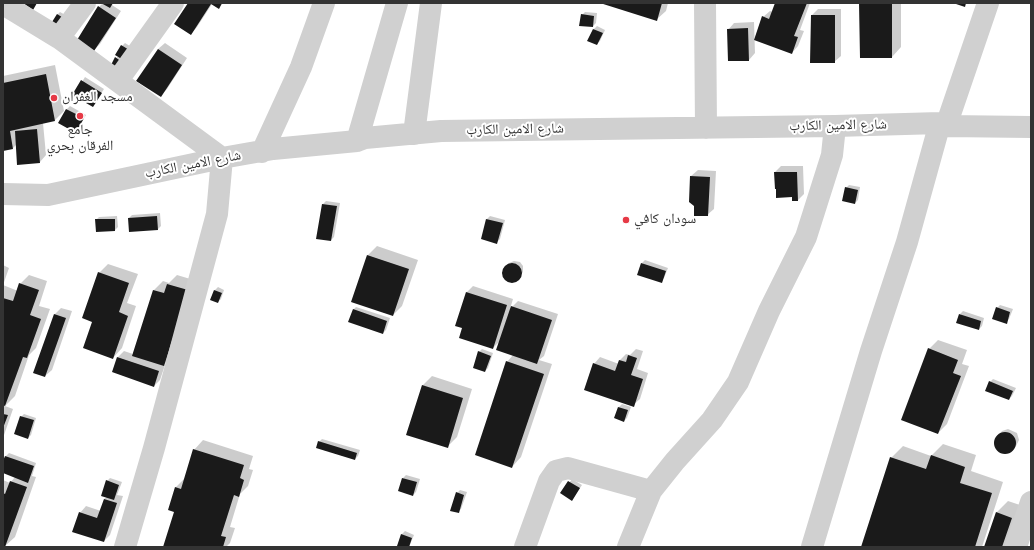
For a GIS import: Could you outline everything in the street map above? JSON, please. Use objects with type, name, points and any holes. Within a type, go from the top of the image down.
[{"type":"street","points":[[59,38],[84,3]]},
{"type":"street","points":[[118,80],[173,3]]},
{"type":"street","points":[[262,152],[301,67],[324,3]]},
{"type":"street","points":[[357,141],[397,3]]},
{"type":"street","points":[[414,134],[430,3]]},
{"type":"street","points":[[705,3],[706,128]]},
{"type":"street","points":[[812,547],[871,351],[907,242],[943,125],[988,3]]},
{"type":"street","points":[[3,4],[59,38],[222,158],[217,214],[126,547]]},
{"type":"street","name":"شارع الامين الكارب","points":[[3,194],[48,195],[222,158],[273,149],[357,141],[365,138],[442,132],[943,125],[1031,127]]},
{"type":"street","points":[[628,547],[651,491],[675,460],[712,420],[738,382],[768,311],[806,237],[832,155],[835,126]]},
{"type":"street","points":[[525,547],[549,481],[556,471],[568,468],[651,491]]},
{"type":"street","points":[[1016,547],[1031,502]]},
{"type":"building","points":[[23,3],[37,3],[33,10]]},
{"type":"building","points":[[101,3],[113,3],[110,8]]},
{"type":"building","points":[[188,3],[222,3],[219,9],[211,4],[191,35],[174,24]]},
{"type":"building","points":[[600,3],[662,3],[657,21]]},
{"type":"building","points":[[775,3],[807,3],[794,36],[798,37],[792,54],[754,40],[762,16],[769,19]]},
{"type":"building","points":[[859,3],[892,3],[892,58],[860,58]]},
{"type":"building","points":[[953,3],[966,3],[965,7]]},
{"type":"building","points":[[98,6],[116,18],[94,51],[77,40]]},
{"type":"building","points":[[57,14],[65,19],[60,27],[52,22]]},
{"type":"building","points":[[581,14],[594,16],[593,27],[579,26]]},
{"type":"building","points":[[811,15],[835,15],[835,63],[810,63]]},
{"type":"building","points":[[748,28],[749,61],[728,61],[727,29]]},
{"type":"building","points":[[593,29],[603,33],[597,45],[587,41]]},
{"type":"building","points":[[121,45],[131,51],[125,61],[115,55]]},
{"type":"building","points":[[158,49],[182,65],[161,97],[136,81]]},
{"type":"building","points":[[115,57],[122,62],[117,69],[111,65]]},
{"type":"building","points":[[46,74],[55,121],[10,131],[13,149],[3,151],[3,83]]},
{"type":"building","points":[[81,80],[102,93],[93,107],[72,95]]},
{"type":"building","points":[[66,109],[84,118],[76,133],[58,123]]},
{"type":"building","points":[[37,129],[40,163],[17,165],[15,131]]},
{"type":"building","points":[[774,172],[797,172],[798,201],[792,201],[792,197],[776,198]]},
{"type":"building","points":[[690,176],[710,177],[708,216],[694,216],[694,206],[689,202]]},
{"type":"building","points":[[845,187],[858,190],[855,204],[842,201]]},
{"type":"building","points":[[322,204],[337,206],[331,241],[316,239]]},
{"type":"building","points":[[157,216],[158,230],[129,232],[128,218]]},
{"type":"building","points":[[95,219],[115,219],[115,231],[96,232]]},
{"type":"building","points":[[486,219],[503,223],[497,244],[481,239]]},
{"type":"building","points":[[367,255],[409,269],[393,316],[351,302]]},
{"type":"building","points":[[512,263],[519,266],[522,273],[519,280],[512,283],[505,280],[502,273],[505,266]]},
{"type":"building","points":[[641,263],[666,271],[662,283],[637,275]]},
{"type":"building","points":[[98,272],[129,283],[119,312],[128,316],[113,359],[83,348],[92,322],[82,318]]},
{"type":"building","points":[[19,283],[39,290],[30,315],[41,319],[27,358],[23,357],[5,406],[3,405],[3,298],[13,301]]},
{"type":"building","points":[[167,284],[188,290],[164,366],[132,356],[153,290],[164,293]]},
{"type":"building","points":[[214,290],[222,293],[218,303],[210,300]]},
{"type":"building","points":[[466,292],[507,305],[493,349],[459,338],[462,328],[455,326]]},
{"type":"building","points":[[511,306],[552,320],[537,364],[496,350]]},
{"type":"building","points":[[996,307],[1010,312],[1007,324],[992,319]]},
{"type":"building","points":[[353,309],[387,321],[383,334],[348,322]]},
{"type":"building","points":[[54,314],[66,318],[45,377],[33,373]]},
{"type":"building","points":[[959,314],[981,321],[979,330],[956,323]]},
{"type":"building","points":[[928,348],[958,360],[953,373],[961,376],[938,434],[901,420]]},
{"type":"building","points":[[478,351],[491,356],[485,372],[473,368]]},
{"type":"building","points":[[628,355],[637,358],[631,375],[643,379],[634,407],[584,390],[593,363],[615,371],[619,360],[626,362]]},
{"type":"building","points":[[117,357],[159,371],[154,387],[112,372]]},
{"type":"building","points":[[506,361],[544,374],[512,468],[475,455]]},
{"type":"building","points":[[989,381],[1013,391],[1009,400],[985,391]]},
{"type":"building","points":[[422,385],[463,398],[448,448],[406,435]]},
{"type":"building","points":[[618,407],[628,410],[624,422],[614,418]]},
{"type":"building","points":[[3,414],[8,415],[3,428]]},
{"type":"building","points":[[20,416],[34,420],[28,439],[14,434]]},
{"type":"building","points":[[1005,432],[1013,435],[1016,443],[1013,451],[1005,454],[997,451],[994,443],[997,435]]},
{"type":"building","points":[[318,441],[357,453],[355,460],[316,448]]},
{"type":"building","points":[[193,449],[244,465],[240,478],[244,480],[239,497],[234,495],[221,536],[226,537],[223,547],[163,547],[174,512],[168,510],[175,487],[181,489]]},
{"type":"building","points":[[931,455],[965,467],[960,483],[992,493],[975,547],[861,547],[890,457],[926,469]]},
{"type":"building","points":[[5,456],[34,466],[28,483],[3,473],[3,461]]},
{"type":"building","points":[[402,478],[417,482],[413,496],[398,491]]},
{"type":"building","points":[[106,480],[119,485],[114,500],[101,496]]},
{"type":"building","points":[[10,481],[27,487],[5,547],[3,546],[3,493],[5,494]]},
{"type":"building","points":[[568,481],[580,488],[572,501],[560,493]]},
{"type":"building","points":[[456,492],[464,495],[459,513],[450,511]]},
{"type":"building","points":[[104,499],[117,503],[104,542],[72,532],[79,512],[97,518]]},
{"type":"building","points":[[996,512],[1012,518],[1002,547],[984,547]]},
{"type":"building","points":[[401,534],[412,538],[409,547],[397,546]]},
{"type":"place","name":"مسجد الغفران","points":[[54,98]]},
{"type":"place","name":"جامع الفرقان بحري","points":[[80,116]]},
{"type":"place","name":"سودان كافي","points":[[626,220]]}]
